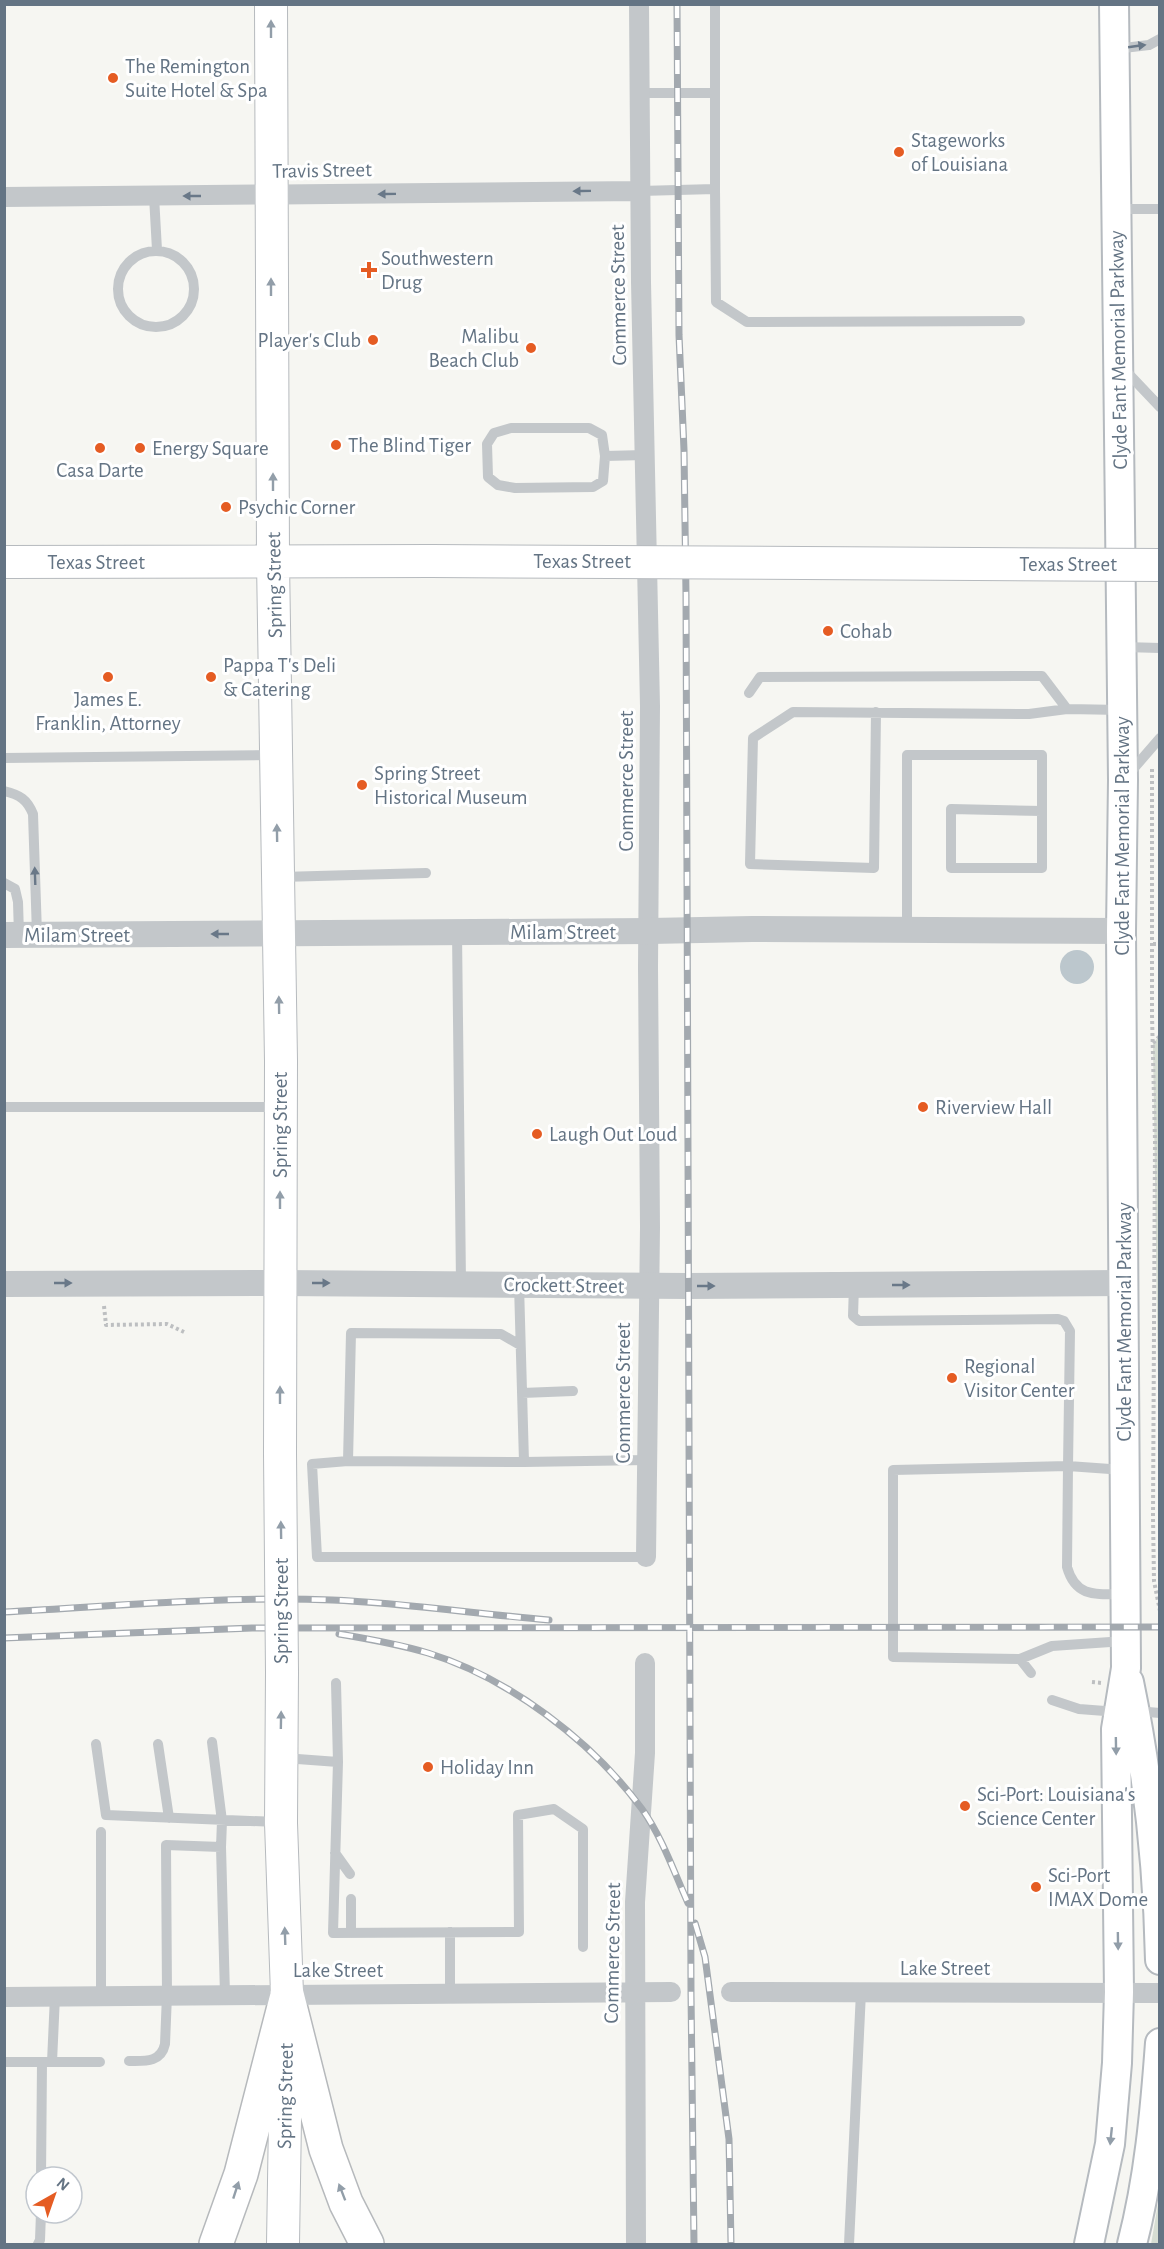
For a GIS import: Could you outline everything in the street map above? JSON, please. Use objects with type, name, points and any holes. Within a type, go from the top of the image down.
[{"type":"highway","points":[[216,2244],[241,2174],[287,1994]]},
{"type":"highway","points":[[287,1994],[326,2149],[346,2203],[367,2244]]},
{"type":"main road","name":"Spring Street","points":[[271,4],[273,561],[280,1107],[281,1823],[287,1994],[282,2244]]},
{"type":"main road","name":"Clyde Fant Memorial Parkway","points":[[1114,4],[1123,780],[1121,931],[1126,1654],[1138,1712],[1150,1806],[1157,1875],[1160,1960]]},
{"type":"main road","name":"Texas Street","points":[[4,562],[431,561],[1160,565]]},
{"type":"main road","name":"Clyde Fant Memorial Parkway","points":[[1089,2244],[1110,2144],[1117,2063],[1119,1992],[1116,1728],[1138,1712]]},
{"type":"main road","points":[[1132,2244],[1148,2167],[1160,2043]]},
{"type":"street","name":"Commerce Street","points":[[639,4],[640,191],[650,706],[648,967],[650,1227],[646,1557]]},
{"type":"street","name":"Travis Street","points":[[4,197],[640,191]]},
{"type":"street","name":"Milam Street","points":[[20,935],[752,929],[1121,931]]},
{"type":"street","name":"Crockett Street","points":[[4,1284],[280,1283],[648,1286],[1123,1283]]},
{"type":"street","name":"Commerce Street","points":[[636,2244],[635,1902],[645,1752],[645,1664]]},
{"type":"street","name":"Lake Street","points":[[4,1996],[671,1992]]},
{"type":"street","name":"Lake Street","points":[[731,1992],[1160,1993]]},
{"type":"lane","points":[[715,4],[716,302],[747,322],[1020,321]]},
{"type":"lane","points":[[1114,50],[1149,45],[1160,39]]},
{"type":"lane","points":[[640,93],[714,93]]},
{"type":"lane","points":[[640,191],[715,189]]},
{"type":"lane","points":[[154,196],[157,250]]},
{"type":"lane","points":[[1116,209],[1160,209]]},
{"type":"lane","points":[[157,250],[180,259],[189,268],[194,280],[195,293],[191,306],[183,316],[160,327],[147,326],[136,321],[121,302],[118,290],[125,266],[145,252],[157,250]]},
{"type":"lane","points":[[1118,363],[1160,407]]},
{"type":"lane","points":[[511,428],[589,428],[602,435],[605,456],[603,481],[593,487],[515,488],[498,485],[488,477],[487,444],[494,433],[511,428]]},
{"type":"lane","points":[[605,456],[645,454]]},
{"type":"lane","points":[[1120,647],[1160,648]]},
{"type":"lane","points":[[749,693],[760,677],[1042,676],[1067,709]]},
{"type":"lane","points":[[876,712],[874,868],[750,864],[753,738],[793,712],[876,712],[1029,714],[1067,709],[1122,710]]},
{"type":"lane","points":[[1123,780],[1160,738]]},
{"type":"lane","points":[[4,758],[276,755]]},
{"type":"lane","points":[[907,930],[907,755],[1042,756],[1042,811],[1042,868],[951,868],[951,809],[1042,811]]},
{"type":"lane","points":[[4,791],[16,794],[28,802],[33,814],[20,935]]},
{"type":"lane","points":[[278,877],[426,873]]},
{"type":"lane","points":[[4,883],[15,889],[20,935]]},
{"type":"lane","points":[[457,932],[461,1284]]},
{"type":"lane","points":[[4,1107],[280,1107]]},
{"type":"lane","points":[[519,1285],[524,1462]]},
{"type":"lane","points":[[854,1285],[853,1316],[859,1321],[1058,1319],[1064,1321],[1070,1331],[1066,1567],[1076,1586],[1091,1594],[1126,1594]]},
{"type":"lane","points":[[348,1461],[351,1334],[501,1334],[520,1345]]},
{"type":"lane","points":[[522,1393],[573,1390]]},
{"type":"lane","points":[[646,1557],[317,1557],[312,1464],[348,1461],[647,1460]]},
{"type":"lane","points":[[1125,1470],[1068,1466],[893,1470],[892,1657],[1020,1659],[1052,1646],[1126,1654]]},
{"type":"lane","points":[[1020,1659],[1031,1673]]},
{"type":"lane","points":[[336,1683],[338,1762],[333,1934],[519,1932],[518,1815],[554,1809],[583,1829],[583,1947]]},
{"type":"lane","points":[[1053,1700],[1079,1709],[1138,1712]]},
{"type":"lane","points":[[212,1742],[222,1821],[225,1995]]},
{"type":"lane","points":[[96,1744],[106,1815],[281,1823]]},
{"type":"lane","points":[[158,1744],[169,1818]]},
{"type":"lane","points":[[281,1758],[338,1762]]},
{"type":"lane","points":[[101,1832],[101,1995]]},
{"type":"lane","points":[[129,2061],[152,2060],[164,2050],[167,1995],[166,1845],[221,1847]]},
{"type":"lane","points":[[335,1853],[350,1874]]},
{"type":"lane","points":[[351,1899],[351,1933]]},
{"type":"lane","points":[[450,1932],[450,1994]]},
{"type":"lane","points":[[849,2244],[861,1992]]},
{"type":"lane","points":[[42,2165],[47,2062],[55,1996]]},
{"type":"lane","points":[[4,2062],[100,2062]]},
{"type":"lane","points":[[38,2244],[41,2225]]},
{"type":"path","points":[[1152,760],[1153,1044],[1157,1256],[1153,1517],[1154,1581],[1160,1611]]},
{"type":"path","points":[[1153,944],[1160,944]]},
{"type":"path","points":[[1153,1044],[1160,1036]]},
{"type":"path","points":[[104,1306],[106,1325],[167,1324],[184,1332]]},
{"type":"shaded area","points":[[1077,950],[1089,955],[1094,967],[1089,979],[1077,984],[1065,979],[1060,967],[1065,955]]},
{"type":"shaded area","points":[[1159,1036],[1159,1448],[1153,1044]]},
{"type":"shaded area","points":[[1159,2198],[1159,2244],[1151,2244]]},
{"type":"railway","points":[[677,4],[679,335],[684,450],[686,595],[694,2244]]},
{"type":"railway","points":[[4,1612],[168,1602],[291,1599],[387,1604],[549,1620]]},
{"type":"railway","points":[[4,1638],[252,1628],[1160,1627]]},
{"type":"railway","points":[[339,1634],[406,1647],[458,1664],[489,1678],[547,1715],[599,1759],[642,1809],[662,1843],[688,1903]]},
{"type":"railway","points":[[695,1923],[705,1957],[729,2139],[731,2244]]},
{"type":"place","name":"The Remington Suite Hotel & Spa","points":[[113,78]]},
{"type":"place","name":"Stageworks of Louisiana","points":[[899,152]]},
{"type":"place","name":"Southwestern Drug","points":[[369,270]]},
{"type":"place","name":"Player's Club","points":[[373,340]]},
{"type":"place","name":"Malibu Beach Club","points":[[531,348]]},
{"type":"place","name":"The Blind Tiger","points":[[336,445]]},
{"type":"place","name":"Casa Darte","points":[[100,448]]},
{"type":"place","name":"Energy Square","points":[[140,448]]},
{"type":"place","name":"Psychic Corner","points":[[226,507]]},
{"type":"place","name":"Cohab","points":[[828,631]]},
{"type":"place","name":"James E. Franklin, Attorney","points":[[108,677]]},
{"type":"place","name":"Pappa T's Deli & Catering","points":[[211,677]]},
{"type":"place","name":"Spring Street Historical Museum","points":[[362,785]]},
{"type":"place","name":"Riverview Hall","points":[[923,1107]]},
{"type":"place","name":"Laugh Out Loud","points":[[537,1134]]},
{"type":"place","name":"Regional Visitor Center","points":[[952,1378]]},
{"type":"place","name":"Holiday Inn","points":[[428,1767]]},
{"type":"place","name":"Sci-Port: Louisiana's Science Center","points":[[965,1806]]},
{"type":"place","name":"Sci-Port IMAX Dome","points":[[1036,1887]]}]
